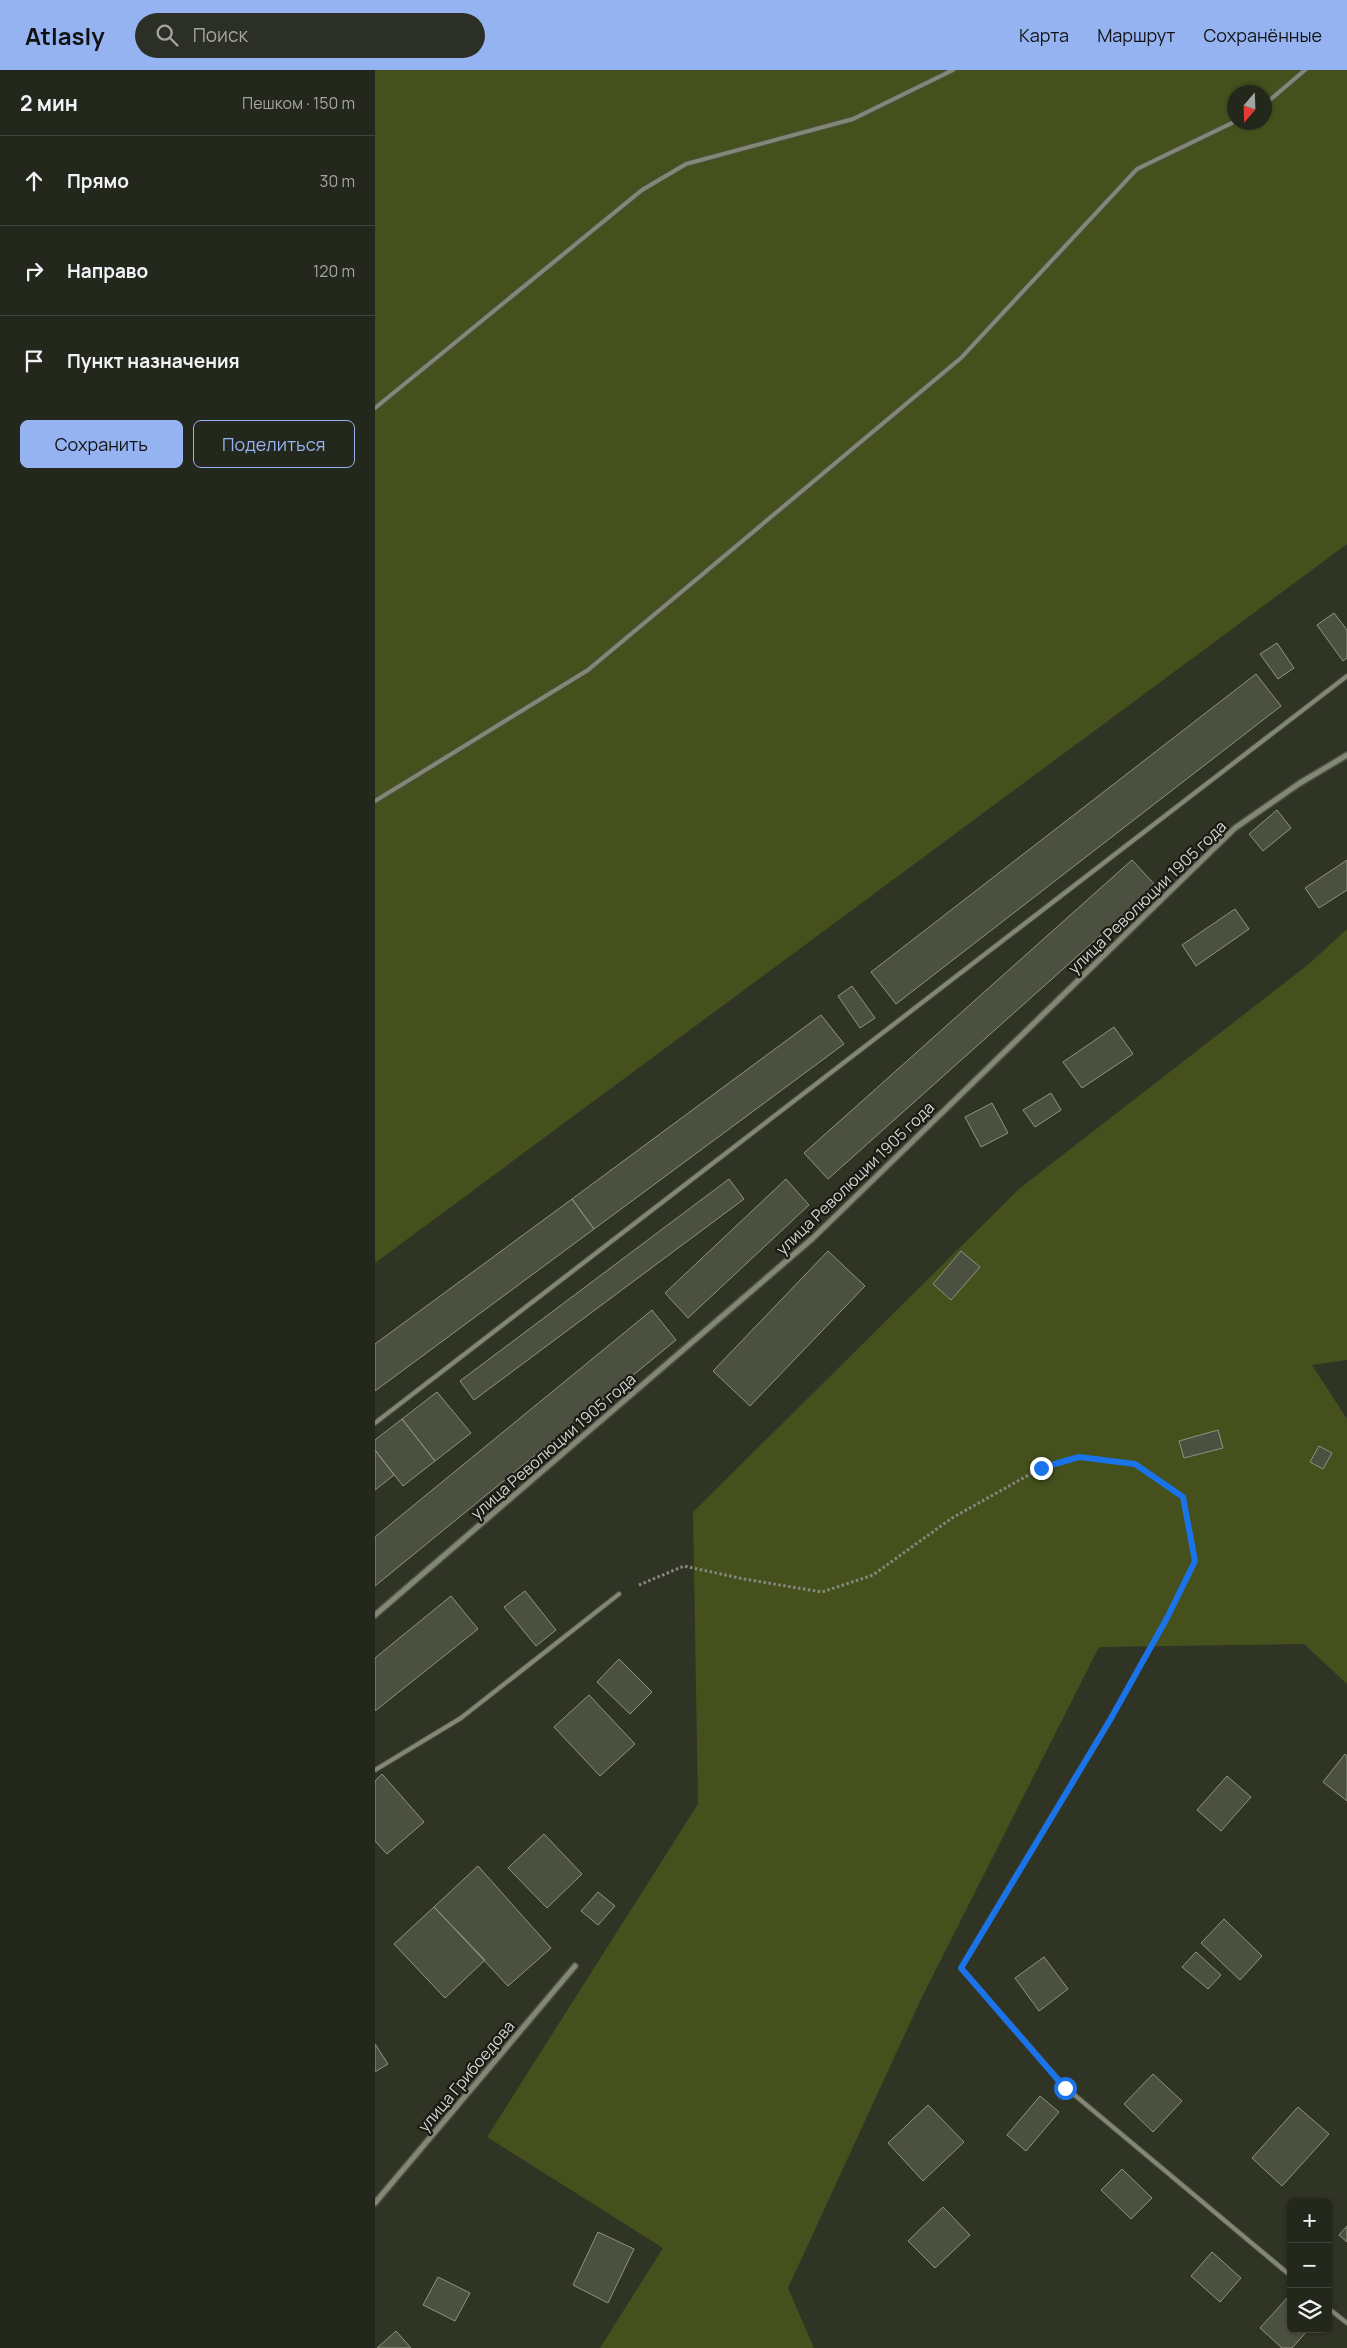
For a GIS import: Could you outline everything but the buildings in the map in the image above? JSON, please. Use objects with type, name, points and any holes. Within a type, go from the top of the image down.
[{"type":"street","name":"улица Революции 1905 года","points":[[375,1615],[813,1238],[1235,828],[1300,783],[1347,755]]},
{"type":"street","name":"улица Грибоедова","points":[[375,2203],[575,1966]]},
{"type":"lane","points":[[375,408],[642,190],[686,164],[853,119],[953,70]]},
{"type":"lane","points":[[1272,99],[1305,70]]},
{"type":"lane","points":[[375,802],[588,670],[961,358],[1137,169],[1227,126]]},
{"type":"lane","points":[[375,1423],[1347,676]]},
{"type":"lane","points":[[375,1770],[461,1718],[619,1594]]},
{"type":"lane","points":[[1110,1720],[961,1968],[1065,2088],[1287,2273]]},
{"type":"lane","points":[[1332,2311],[1347,2324]]},
{"type":"path","points":[[619,1594],[684,1566],[744,1579],[822,1592],[873,1576],[952,1518],[1041,1468],[1079,1457],[1135,1464],[1183,1497],[1195,1561],[1167,1618],[1110,1720]]},
{"type":"green space","points":[[375,70],[1347,70],[1347,544],[375,1263]]},
{"type":"green space","points":[[1347,929],[1347,1360],[1312,1365],[1347,1419],[1347,1684],[1304,1644],[1099,1647],[922,1997],[788,2288],[814,2348],[600,2348],[663,2248],[487,2137],[698,1804],[693,1512],[1020,1188],[1309,964]]},
{"type":"route","points":[[1041,1468],[1079,1457],[1135,1464],[1183,1497],[1195,1561],[1167,1618],[1110,1720],[961,1968],[1065,2088]]}]
